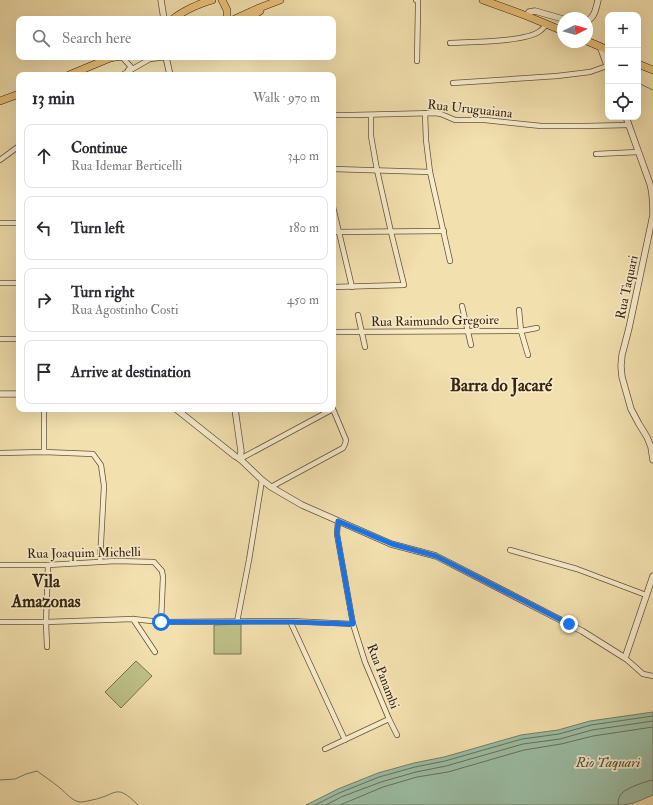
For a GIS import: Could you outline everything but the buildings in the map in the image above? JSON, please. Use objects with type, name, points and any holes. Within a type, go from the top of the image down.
[{"type":"main road","points":[[176,16],[197,0]]},
{"type":"main road","points":[[177,16],[212,0]]},
{"type":"main road","points":[[222,0],[227,10],[227,16]]},
{"type":"main road","points":[[483,0],[557,29]]},
{"type":"main road","points":[[242,16],[277,1]]},
{"type":"main road","points":[[252,16],[277,1]]},
{"type":"main road","points":[[593,43],[605,48]]},
{"type":"main road","points":[[76,72],[105,60]]},
{"type":"main road","points":[[641,65],[653,70]]},
{"type":"main road","points":[[0,101],[16,95]]},
{"type":"street","points":[[161,0],[164,16]]},
{"type":"street","points":[[416,0],[418,0],[417,61]]},
{"type":"street","points":[[593,16],[598,0]]},
{"type":"street","points":[[527,16],[530,12],[535,11],[557,17]]},
{"type":"street","points":[[450,43],[516,39],[533,35],[540,31],[546,24]]},
{"type":"street","points":[[600,46],[605,59]]},
{"type":"street","points":[[125,60],[131,67]]},
{"type":"street","points":[[125,72],[136,63],[146,60]]},
{"type":"street","points":[[127,72],[148,60]]},
{"type":"street","points":[[168,60],[170,72]]},
{"type":"street","points":[[453,83],[557,76],[590,72],[605,68]]},
{"type":"street","points":[[425,113],[426,140],[430,172],[450,261]]},
{"type":"street","name":"Rua Uruguaiana","points":[[336,115],[425,113],[441,114],[455,120],[485,120],[541,126],[629,125]]},
{"type":"street","points":[[336,287],[404,285],[377,170],[371,136],[371,115]]},
{"type":"street","name":"Rua Taquari","points":[[627,120],[650,184],[653,215],[622,355],[621,366],[622,377],[631,409],[647,437],[651,447],[653,460]]},
{"type":"street","points":[[0,160],[16,148]]},
{"type":"street","points":[[596,154],[638,152]]},
{"type":"street","points":[[336,169],[430,172]]},
{"type":"street","points":[[336,220],[352,287]]},
{"type":"street","points":[[0,223],[16,223]]},
{"type":"street","points":[[339,232],[444,231]]},
{"type":"street","points":[[0,283],[16,283]]},
{"type":"street","points":[[462,306],[471,346]]},
{"type":"street","points":[[519,310],[521,331],[528,355]]},
{"type":"street","points":[[358,315],[365,347]]},
{"type":"street","name":"Rua Raimundo Gregoire","points":[[336,332],[468,330],[521,331],[537,328]]},
{"type":"street","points":[[0,339],[16,340]]},
{"type":"street","points":[[0,394],[16,394]]},
{"type":"street","points":[[44,412],[44,452]]},
{"type":"street","points":[[180,412],[240,459],[262,480],[302,505],[392,544],[436,556],[582,631],[625,658],[643,674],[653,676]]},
{"type":"street","points":[[235,412],[241,451],[240,459]]},
{"type":"street","points":[[240,459],[327,412]]},
{"type":"street","points":[[272,487],[343,448],[346,440],[334,412]]},
{"type":"street","points":[[0,453],[44,452],[94,454],[101,465],[104,486],[100,562]]},
{"type":"street","points":[[237,622],[262,480]]},
{"type":"street","name":"Rua Panambi","points":[[338,521],[337,534],[353,624],[365,662],[397,735]]},
{"type":"street","points":[[510,550],[577,569],[646,596]]},
{"type":"street","name":"Rua Joaquim Michelli","points":[[0,565],[48,565],[116,561],[154,562],[162,571],[163,577],[161,622]]},
{"type":"street","points":[[47,647],[46,622],[48,565]]},
{"type":"street","points":[[625,658],[653,576]]},
{"type":"street","points":[[0,622],[134,619],[161,622],[290,622],[353,624]]},
{"type":"street","points":[[134,619],[156,652]]},
{"type":"street","points":[[290,622],[345,740]]},
{"type":"street","points":[[325,749],[389,719]]},
{"type":"shaded area","points":[[241,624],[241,654],[214,654],[214,625]]},
{"type":"shaded area","points":[[136,661],[152,676],[121,708],[105,692]]},
{"type":"water","name":"Rio Taquari","points":[[653,712],[653,795],[634,803],[624,805],[306,805],[338,789],[378,773],[414,763],[444,757],[521,735],[558,730],[590,721]]},
{"type":"waterway","points":[[640,84],[653,90]]},
{"type":"waterway","points":[[0,780],[15,779],[37,771],[77,801],[88,801],[120,792],[125,794],[138,805]]},
{"type":"district","name":"Barra do Jacaré","points":[[501,385]]},
{"type":"district","name":"Vila Amazonas","points":[[46,591]]},
{"type":"route","points":[[161,622],[290,622],[353,624],[337,534],[338,521],[392,544],[436,556],[569,624]]}]
